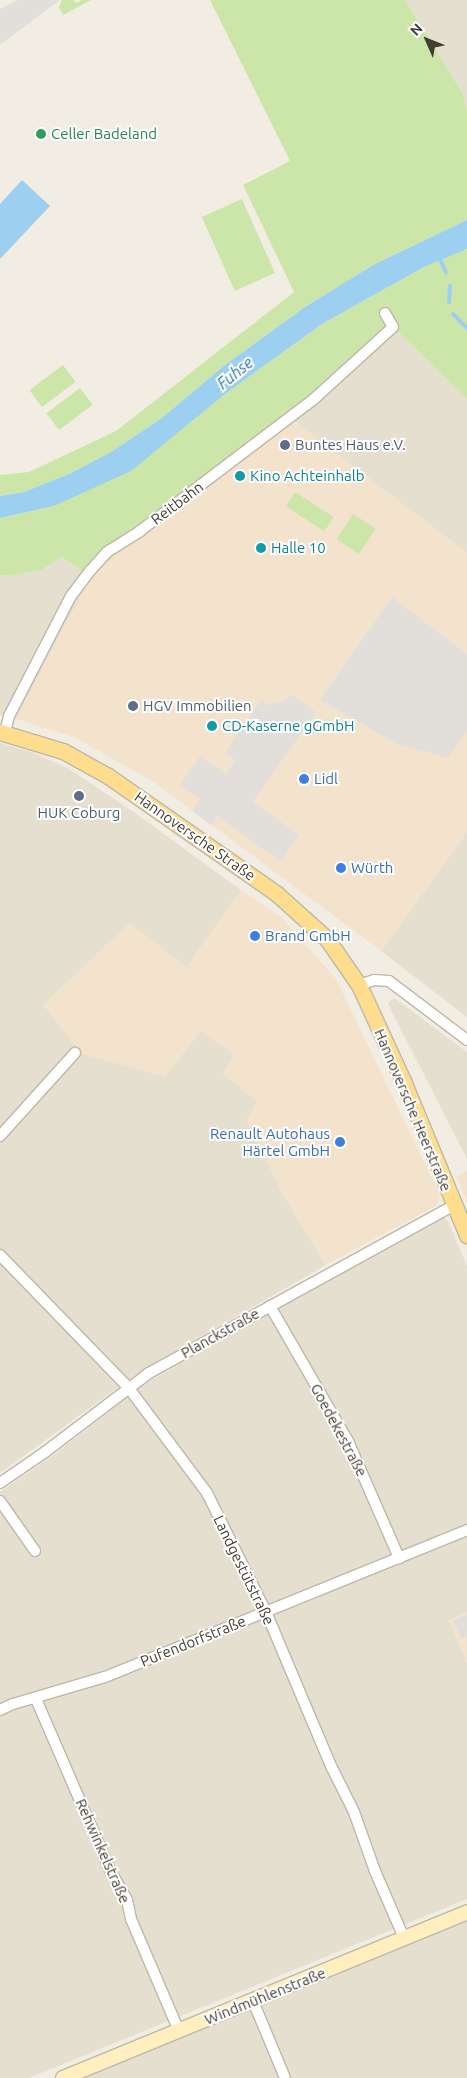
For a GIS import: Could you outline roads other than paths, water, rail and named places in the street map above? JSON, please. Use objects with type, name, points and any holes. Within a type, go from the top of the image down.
[{"type":"main road","name":"Hannoversche Straße","points":[[2,733],[70,756],[108,776],[190,831],[290,905],[326,939],[359,985]]},
{"type":"main road","name":"Hannoversche Heerstraße","points":[[359,985],[404,1083],[467,1235]]},
{"type":"street","name":"Reitbahn","points":[[2,733],[62,613],[90,571],[108,552],[140,531],[315,398],[393,327],[384,314]]},
{"type":"street","points":[[359,985],[374,980],[389,981],[467,1040]]},
{"type":"street","points":[[0,1136],[75,1053]]},
{"type":"street","name":"Planckstraße","points":[[0,1483],[46,1452],[128,1387],[270,1306],[454,1205]]},
{"type":"street","name":"Landgestütstraße","points":[[0,1255],[128,1387],[207,1493],[266,1612],[332,1768],[354,1812],[375,1871],[404,1938]]},
{"type":"street","name":"Goedekestraße","points":[[270,1306],[348,1441],[399,1558]]},
{"type":"street","points":[[0,1501],[35,1550]]},
{"type":"street","name":"Pufendorfstraße","points":[[0,1710],[12,1704],[105,1677],[467,1530]]},
{"type":"street","name":"Rehwinkelstraße","points":[[36,1698],[111,1872],[127,1900],[131,1919],[179,2031]]},
{"type":"street","name":"Windmühlenstraße","points":[[63,2078],[467,1912]]},
{"type":"street","points":[[254,2001],[286,2078]]},
{"type":"water","points":[[22,180],[50,206],[0,259],[0,204]]},
{"type":"water","name":"Fuhse","points":[[467,220],[467,249],[424,267],[322,324],[225,394],[131,471],[54,506],[0,518],[0,496],[24,492],[69,474],[111,452],[162,418],[225,365],[305,307],[375,264]]},
{"type":"waterway","points":[[439,257],[446,273]]},
{"type":"waterway","points":[[449,302],[450,286]]},
{"type":"waterway","points":[[453,314],[467,328]]},
{"type":"place","name":"Celler Badeland","points":[[41,134]]},
{"type":"place","name":"Buntes Haus e.V.","points":[[285,445]]},
{"type":"place","name":"Kino Achteinhalb","points":[[240,476]]},
{"type":"place","name":"Halle 10","points":[[261,548]]},
{"type":"place","name":"HGV Immobilien","points":[[133,706]]},
{"type":"place","name":"CD-Kaserne gGmbH","points":[[212,726]]},
{"type":"place","name":"Lidl","points":[[304,779]]},
{"type":"place","name":"HUK Coburg","points":[[79,796]]},
{"type":"place","name":"Würth","points":[[341,868]]},
{"type":"place","name":"Brand GmbH","points":[[255,936]]},
{"type":"place","name":"Renault Autohaus Härtel GmbH","points":[[340,1142]]}]
